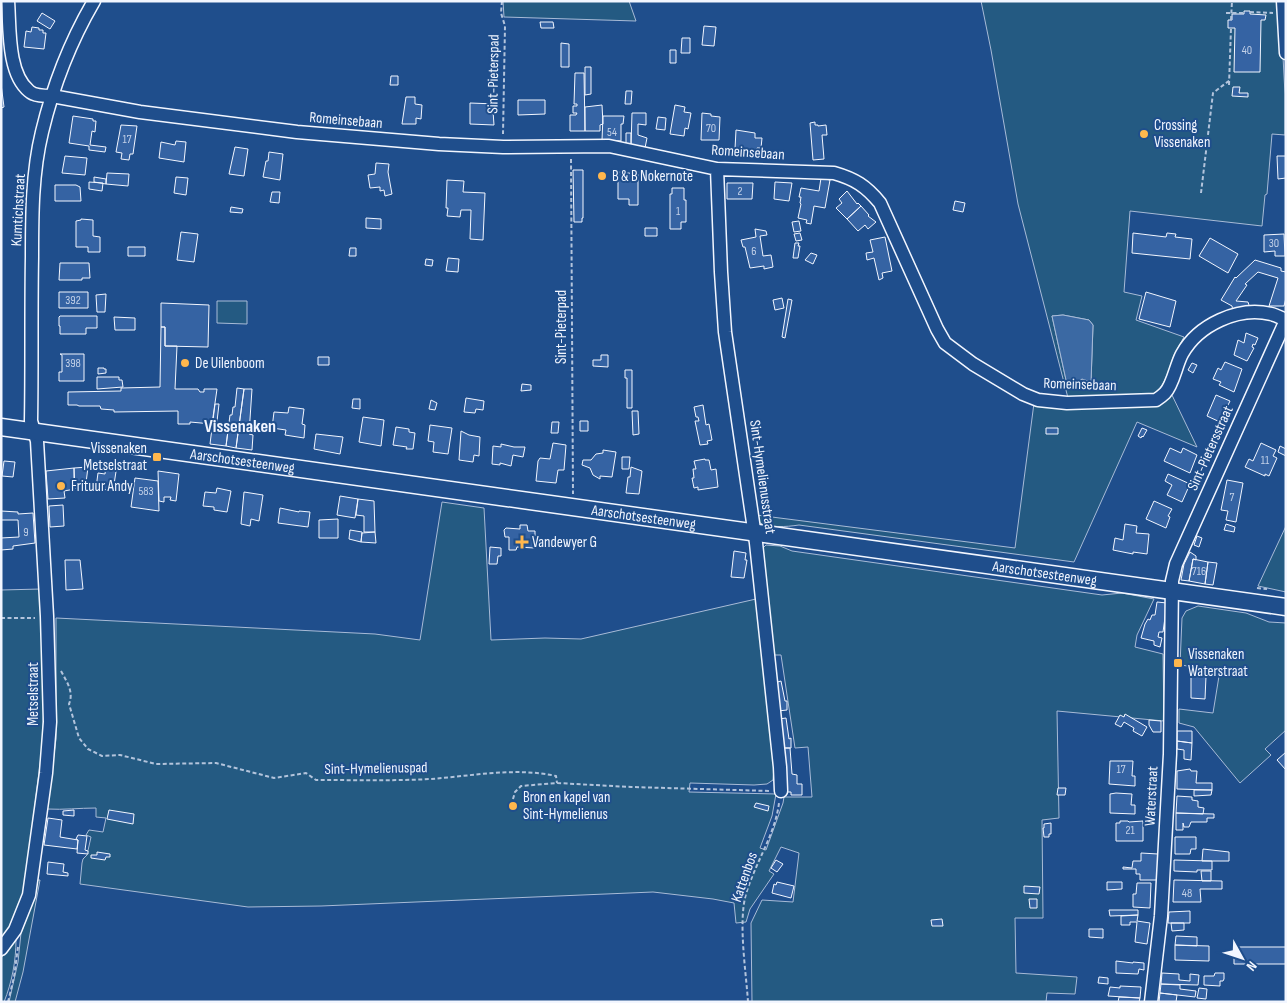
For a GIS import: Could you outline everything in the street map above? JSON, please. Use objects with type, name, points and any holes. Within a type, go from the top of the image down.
[{"type":"main road","name":"Aarschotsesteenweg","points":[[1,427],[1286,607]]},
{"type":"street","name":"Romeinsebaan","points":[[8,1],[12,57],[20,80],[30,92],[42,96],[52,96],[140,112],[297,132],[439,144],[503,147],[609,146],[717,168],[834,172],[851,178],[869,189],[880,203],[937,330],[945,343],[973,364],[1023,394],[1038,400],[1067,403],[1156,400],[1166,392],[1180,356],[1188,343],[1212,323],[1226,317],[1255,312],[1272,314],[1286,320]]},
{"type":"street","name":"Kumtichstraat","points":[[34,432],[32,421],[32,208],[41,134],[65,59],[94,1]]},
{"type":"street","points":[[1283,7],[1286,52]]},
{"type":"street","name":"Sint-Hymelienusstraat","points":[[717,168],[721,272],[726,332],[755,532],[780,767],[780,791]]},
{"type":"street","name":"Sint-Pietersstraat","points":[[1173,591],[1172,581],[1176,564],[1286,320]]},
{"type":"street","name":"Metselstraat","points":[[1,949],[16,930],[29,895],[46,773],[50,722],[47,616],[37,441],[34,432]]},
{"type":"street","name":"Waterstraat","points":[[1151,1002],[1160,916],[1169,773],[1173,591]]},
{"type":"path","name":"Sint-Pieterspad","points":[[502,1],[501,13],[505,26],[503,147]]},
{"type":"path","points":[[1231,20],[1232,1]]},
{"type":"path","points":[[1250,12],[1283,7]]},
{"type":"path","points":[[1226,13],[1244,12]]},
{"type":"path","points":[[1229,85],[1230,28]]},
{"type":"path","points":[[1201,193],[1213,93],[1230,80]]},
{"type":"path","name":"Sint-Pieterpad","points":[[571,146],[573,507]]},
{"type":"path","points":[[1,618],[38,618],[47,616]]},
{"type":"path","name":"Sint-Hymelienuspad","points":[[49,660],[60,669],[70,687],[72,698],[69,704],[79,738],[88,749],[102,756],[120,754],[156,764],[216,763],[274,778],[306,773],[316,780],[400,780],[510,773],[544,773],[556,776],[557,783]]},
{"type":"path","points":[[513,799],[515,792],[521,786],[557,783],[780,791]]},
{"type":"path","name":"Kattenbos","points":[[748,1002],[743,916],[746,894],[769,840],[778,810],[780,791]]},
{"type":"path","points":[[8,1002],[18,952],[16,930]]},
{"type":"shaded area","points":[[503,1],[629,1],[636,21],[504,17]]},
{"type":"shaded area","name":"Crossing Vissenaken","points":[[981,1],[1280,1],[1285,94],[1285,135],[1272,134],[1267,194],[1265,195],[1262,226],[1130,211],[1124,292],[1142,296],[1136,320],[1184,337],[1174,355],[1163,383],[1150,396],[1068,398],[1018,204]],"holes":[[[1063,315],[1089,320],[1093,325],[1091,382],[1082,379],[1068,389],[1052,316]]]},
{"type":"shaded area","points":[[217,301],[247,301],[247,324],[217,323]]},
{"type":"shaded area","points":[[1063,315],[1089,320],[1093,325],[1091,382],[1082,379],[1068,389],[1052,316]]},
{"type":"shaded area","points":[[1170,391],[1197,447],[1137,422],[1074,562],[799,525],[772,526],[758,522],[756,515],[1015,548],[1034,403],[1155,404]]},
{"type":"shaded area","points":[[442,502],[484,508],[491,640],[581,639],[756,599],[774,769],[773,780],[767,784],[754,785],[690,783],[689,792],[776,794],[772,816],[760,848],[766,850],[784,797],[812,797],[808,747],[795,748],[781,655],[771,655],[762,549],[766,545],[780,546],[792,551],[1102,595],[1122,593],[1154,599],[1137,635],[1135,647],[1163,654],[1164,721],[1057,711],[1059,818],[1042,820],[1043,918],[1015,918],[1016,973],[1077,977],[1075,994],[1047,993],[1046,1002],[752,1002],[751,923],[762,900],[793,902],[799,853],[781,847],[769,871],[774,874],[750,909],[746,922],[736,923],[734,903],[653,892],[321,906],[248,907],[80,884],[82,863],[87,855],[91,837],[86,835],[89,830],[103,832],[106,818],[96,817],[96,808],[47,809],[56,739],[56,618],[375,634],[420,640]]},
{"type":"shaded area","points":[[1286,526],[1286,592],[1258,586]]},
{"type":"shaded area","points":[[41,589],[44,704],[42,748],[24,893],[18,913],[1,942],[1,590]]},
{"type":"shaded area","points":[[1198,606],[1246,613],[1269,622],[1286,623],[1286,730],[1265,749],[1271,755],[1240,783],[1194,727],[1179,723],[1179,709],[1213,713],[1220,670],[1180,665],[1182,618],[1186,611]]},
{"type":"shaded area","points":[[36,880],[40,880],[23,972],[15,1002],[9,1002],[18,962],[21,933],[34,899]]},
{"type":"shaded area","points":[[16,939],[11,979],[4,1002],[1,1002],[1,958]]},
{"type":"building","points":[[1244,11],[1250,11],[1250,14],[1266,15],[1265,20],[1261,20],[1260,72],[1234,72],[1235,28],[1228,28],[1228,20],[1232,20],[1232,14],[1244,14]]},
{"type":"building","points":[[42,13],[55,21],[50,29],[37,21]]},
{"type":"building","points":[[540,22],[553,22],[554,28],[541,28]]},
{"type":"building","points":[[704,26],[716,27],[714,46],[702,45]]},
{"type":"building","points":[[32,27],[39,28],[39,30],[43,30],[43,33],[46,33],[44,49],[24,47],[26,31],[31,32]]},
{"type":"building","points":[[682,38],[690,38],[690,53],[681,53]]},
{"type":"building","points":[[561,43],[569,44],[569,67],[561,67]]},
{"type":"building","points":[[670,50],[676,50],[676,63],[670,63]]},
{"type":"building","points":[[585,67],[591,67],[591,94],[585,95]]},
{"type":"building","points":[[575,73],[584,73],[585,131],[570,131],[570,115],[576,115],[577,113],[573,113],[573,106],[577,106],[577,104],[574,104]]},
{"type":"building","points":[[391,76],[398,76],[398,85],[390,85]]},
{"type":"building","points":[[1,84],[4,107],[1,108]]},
{"type":"building","points":[[1233,87],[1240,87],[1239,93],[1248,93],[1248,97],[1232,96]]},
{"type":"building","points":[[626,91],[632,91],[631,104],[625,104]]},
{"type":"building","points":[[406,97],[415,97],[415,104],[422,105],[421,119],[416,118],[416,124],[402,124]]},
{"type":"building","points":[[518,100],[545,100],[545,114],[518,115]]},
{"type":"building","points":[[470,103],[496,104],[495,111],[493,111],[494,125],[470,124]]},
{"type":"building","points":[[602,105],[603,124],[600,125],[600,131],[585,131],[585,107]]},
{"type":"building","points":[[675,105],[685,107],[684,112],[691,113],[688,129],[685,128],[684,136],[670,134]]},
{"type":"building","points":[[632,113],[646,113],[646,125],[638,124],[638,135],[647,138],[645,148],[631,146]]},
{"type":"building","points":[[702,113],[720,117],[719,140],[701,140]]},
{"type":"building","points":[[73,116],[96,121],[95,132],[92,131],[90,145],[106,147],[105,152],[89,150],[89,146],[69,143]]},
{"type":"building","points":[[603,116],[624,116],[623,124],[621,124],[621,141],[602,140]]},
{"type":"building","points":[[658,117],[666,118],[665,130],[656,129]]},
{"type":"building","points":[[815,122],[815,125],[818,126],[826,125],[827,135],[822,135],[824,159],[813,160],[810,123]]},
{"type":"building","points":[[121,125],[137,126],[133,154],[130,154],[129,160],[121,159],[122,153],[116,152]]},
{"type":"building","points":[[736,130],[755,133],[755,138],[762,138],[761,148],[757,148],[757,150],[735,149]]},
{"type":"building","points":[[626,133],[631,133],[631,144],[626,144]]},
{"type":"building","points":[[176,141],[186,142],[184,162],[159,158],[161,142],[175,145]]},
{"type":"building","points":[[235,147],[248,149],[244,176],[229,174]]},
{"type":"building","points":[[269,152],[283,154],[280,180],[263,177]]},
{"type":"building","points":[[65,156],[87,158],[85,175],[62,173]]},
{"type":"building","points":[[1277,156],[1286,156],[1286,178],[1278,179]]},
{"type":"building","points":[[376,163],[389,164],[388,172],[392,194],[385,196],[384,190],[380,191],[380,187],[370,188],[368,175],[375,174]]},
{"type":"building","points":[[573,170],[583,170],[582,222],[574,222]]},
{"type":"building","points":[[618,172],[638,174],[638,205],[629,205],[629,199],[618,199]]},
{"type":"building","points":[[107,173],[129,174],[128,186],[106,184]]},
{"type":"building","points":[[94,177],[106,179],[106,184],[94,182]]},
{"type":"building","points":[[176,177],[188,178],[186,195],[174,193]]},
{"type":"building","points":[[821,178],[830,180],[825,208],[814,206],[811,224],[806,223],[807,220],[798,218],[801,204],[801,197],[799,197],[801,188],[819,191]]},
{"type":"building","points":[[447,180],[464,181],[463,192],[485,193],[483,240],[470,239],[471,210],[461,210],[460,217],[447,216]]},
{"type":"building","points":[[89,182],[103,183],[102,191],[89,189]]},
{"type":"building","points":[[775,182],[792,183],[789,201],[774,199]]},
{"type":"building","points":[[727,183],[753,183],[752,199],[727,199]]},
{"type":"building","points":[[55,185],[76,185],[80,187],[81,201],[55,201]]},
{"type":"building","points":[[672,188],[684,188],[686,222],[681,222],[681,229],[670,229],[670,194],[672,194]]},
{"type":"building","points":[[847,191],[857,204],[861,206],[847,219],[836,208],[842,203],[839,199]]},
{"type":"building","points":[[272,192],[280,192],[279,203],[270,202]]},
{"type":"building","points":[[955,201],[965,203],[963,212],[953,210]]},
{"type":"building","points":[[861,206],[868,216],[876,222],[868,229],[865,225],[858,231],[847,219]]},
{"type":"building","points":[[231,207],[243,209],[242,213],[230,212]]},
{"type":"building","points":[[366,218],[381,219],[381,229],[366,228]]},
{"type":"building","points":[[81,219],[93,220],[93,236],[100,237],[100,252],[88,252],[88,247],[76,247],[76,221]]},
{"type":"building","points":[[799,221],[801,231],[794,232],[792,222]]},
{"type":"building","points":[[645,228],[657,228],[657,236],[645,236]]},
{"type":"building","points":[[755,229],[766,231],[767,235],[760,236],[763,256],[771,255],[773,267],[764,269],[764,266],[750,268],[745,247],[743,247],[741,240],[756,237]]},
{"type":"building","points":[[181,232],[198,234],[194,262],[177,260]]},
{"type":"building","points":[[800,233],[802,240],[796,241],[794,234]]},
{"type":"building","points":[[1133,233],[1166,237],[1167,233],[1176,234],[1175,237],[1192,239],[1190,259],[1132,253]]},
{"type":"building","points":[[1284,234],[1285,256],[1275,256],[1275,251],[1264,252],[1264,235]]},
{"type":"building","points":[[885,237],[892,271],[882,273],[883,278],[879,280],[874,258],[867,260],[866,253],[873,252],[870,240]]},
{"type":"building","points":[[1210,238],[1238,254],[1228,273],[1199,256]]},
{"type":"building","points":[[795,243],[799,243],[798,246],[800,246],[798,258],[793,258]]},
{"type":"building","points":[[128,247],[145,247],[145,256],[128,256]]},
{"type":"building","points":[[350,248],[356,248],[356,256],[349,256]]},
{"type":"building","points":[[811,253],[817,255],[813,264],[805,260]]},
{"type":"building","points":[[448,258],[459,259],[458,272],[446,271]]},
{"type":"building","points":[[426,259],[433,260],[432,266],[425,265]]},
{"type":"building","points":[[1255,260],[1281,268],[1281,271],[1286,272],[1286,298],[1284,306],[1269,306],[1278,278],[1258,272],[1245,284],[1247,285],[1236,301],[1248,302],[1250,308],[1233,312],[1232,306],[1221,300],[1235,277]]},
{"type":"building","points":[[60,263],[89,263],[90,278],[59,280]]},
{"type":"building","points":[[59,292],[88,292],[88,308],[59,308]]},
{"type":"building","points":[[1146,292],[1176,301],[1170,327],[1139,319]]},
{"type":"building","points":[[106,294],[105,312],[97,312],[96,295]]},
{"type":"building","points":[[782,298],[784,308],[775,310],[773,300]]},
{"type":"building","points":[[788,299],[792,300],[785,338],[782,337]]},
{"type":"building","points":[[161,303],[209,305],[208,347],[165,346],[165,327],[161,327]]},
{"type":"building","points":[[60,316],[97,316],[97,328],[86,328],[86,334],[60,334]]},
{"type":"building","points":[[114,317],[135,318],[135,330],[115,330]]},
{"type":"building","points":[[161,327],[165,327],[165,346],[177,346],[175,389],[198,389],[200,392],[204,392],[204,389],[217,389],[212,424],[190,422],[190,424],[178,424],[178,411],[114,412],[114,410],[101,409],[100,406],[68,405],[68,392],[121,391],[121,388],[160,387]]},
{"type":"building","points":[[1246,333],[1258,338],[1255,345],[1253,344],[1252,347],[1254,348],[1247,361],[1234,355],[1238,340],[1244,343]]},
{"type":"building","points":[[60,354],[84,354],[84,381],[59,381],[59,372],[62,372],[62,355]]},
{"type":"building","points":[[601,355],[608,355],[608,367],[593,366],[593,360],[601,360]]},
{"type":"building","points":[[318,357],[329,357],[329,365],[318,365]]},
{"type":"building","points":[[1225,362],[1242,369],[1234,392],[1219,385],[1221,382],[1213,379],[1218,368],[1221,370]]},
{"type":"building","points":[[1192,363],[1197,365],[1193,373],[1188,370]]},
{"type":"building","points":[[98,368],[106,369],[106,373],[98,374]]},
{"type":"building","points":[[625,370],[632,370],[632,408],[627,408],[627,378],[625,378]]},
{"type":"building","points":[[97,377],[119,377],[119,380],[122,380],[123,387],[97,389]]},
{"type":"building","points":[[522,384],[531,385],[531,390],[521,391]]},
{"type":"building","points":[[237,388],[244,389],[236,448],[226,446],[230,415],[232,415],[233,407],[235,407]]},
{"type":"building","points":[[244,389],[252,389],[249,434],[253,435],[252,450],[236,448]]},
{"type":"building","points":[[1216,395],[1230,401],[1220,422],[1207,416]]},
{"type":"building","points":[[466,398],[484,401],[483,410],[476,409],[475,413],[464,412]]},
{"type":"building","points":[[353,399],[360,399],[360,409],[352,408]]},
{"type":"building","points":[[431,400],[437,403],[435,410],[429,409]]},
{"type":"building","points":[[215,404],[219,404],[216,430],[228,431],[226,446],[210,444]]},
{"type":"building","points":[[703,405],[706,425],[709,424],[712,440],[707,441],[708,444],[700,445],[695,421],[699,421],[694,407]]},
{"type":"building","points":[[289,407],[304,409],[302,424],[305,425],[304,438],[285,435],[286,430],[272,428],[274,412],[288,413]]},
{"type":"building","points":[[632,411],[638,411],[639,434],[633,435]]},
{"type":"building","points":[[363,417],[384,420],[381,446],[359,442]]},
{"type":"building","points":[[580,421],[588,421],[588,431],[580,431]]},
{"type":"building","points":[[552,422],[559,422],[558,433],[551,433]]},
{"type":"building","points":[[430,425],[452,428],[448,454],[433,452],[434,442],[428,441]]},
{"type":"building","points":[[396,427],[409,429],[409,432],[415,433],[413,449],[393,445]]},
{"type":"building","points":[[1046,428],[1058,428],[1058,434],[1046,434]]},
{"type":"building","points":[[1142,428],[1147,430],[1141,438],[1138,436]]},
{"type":"building","points":[[461,431],[480,437],[479,456],[474,455],[473,462],[459,460]]},
{"type":"building","points":[[316,434],[343,437],[340,454],[314,449]]},
{"type":"building","points":[[553,443],[566,445],[564,470],[558,470],[556,483],[536,481],[538,461],[540,458],[550,459]]},
{"type":"building","points":[[1261,443],[1276,450],[1273,456],[1277,458],[1269,476],[1245,467],[1249,459],[1253,461]]},
{"type":"building","points":[[501,444],[525,447],[523,457],[513,455],[511,466],[500,463],[500,465],[492,464],[493,446],[501,447]]},
{"type":"building","points":[[1280,446],[1286,449],[1286,456],[1278,452]]},
{"type":"building","points":[[1170,448],[1181,453],[1183,448],[1197,455],[1190,473],[1164,461]]},
{"type":"building","points":[[603,450],[616,452],[612,477],[600,476],[600,479],[593,475],[590,468],[582,465],[583,460],[591,460],[596,454],[603,453]]},
{"type":"building","points":[[622,457],[630,457],[629,469],[622,469]]},
{"type":"building","points":[[709,460],[711,470],[716,469],[718,487],[698,490],[698,487],[694,488],[692,478],[694,478],[693,469],[696,469],[694,461]]},
{"type":"building","points":[[4,461],[15,462],[13,477],[2,476]]},
{"type":"building","points":[[106,464],[117,465],[113,491],[96,488],[98,473],[105,474]]},
{"type":"building","points":[[88,467],[86,483],[74,484],[74,468]]},
{"type":"building","points":[[631,467],[642,471],[639,494],[626,493]]},
{"type":"building","name":"Frituur Andy","points":[[74,468],[75,489],[64,491],[65,498],[48,499],[46,471]]},
{"type":"building","points":[[158,471],[179,474],[176,501],[170,500],[171,497],[164,497],[164,502],[159,501]]},
{"type":"building","points":[[1168,474],[1190,484],[1182,502],[1167,495],[1172,485],[1165,481]]},
{"type":"building","points":[[135,478],[158,481],[159,511],[131,507]]},
{"type":"building","points":[[1227,480],[1243,483],[1236,522],[1226,520],[1228,511],[1221,510]]},
{"type":"building","points":[[217,488],[231,491],[227,512],[214,510],[214,507],[203,506],[205,492],[216,493]]},
{"type":"building","points":[[244,492],[263,495],[259,521],[251,519],[250,526],[241,524]]},
{"type":"building","points":[[340,496],[358,499],[355,518],[337,515]]},
{"type":"building","points":[[358,499],[374,501],[375,532],[364,532],[364,516],[356,515]]},
{"type":"building","points":[[1154,501],[1172,509],[1168,516],[1170,517],[1166,528],[1146,519]]},
{"type":"building","points":[[63,505],[64,526],[50,527],[49,506]]},
{"type":"building","points":[[280,508],[310,512],[308,527],[278,523]]},
{"type":"building","points":[[1,511],[18,512],[18,514],[33,513],[35,543],[1,550],[1,538],[19,537],[18,520],[1,520]]},
{"type":"building","points":[[338,519],[338,538],[319,538],[319,520]]},
{"type":"building","points":[[1125,524],[1137,526],[1136,533],[1149,534],[1147,554],[1133,552],[1133,554],[1113,550],[1115,538],[1123,540]]},
{"type":"building","points":[[1226,524],[1235,527],[1234,532],[1224,530]]},
{"type":"building","name":"Vandewyer G","points":[[520,525],[527,525],[528,531],[535,531],[535,548],[517,547],[516,550],[509,550],[509,537],[505,537],[504,530],[506,528],[520,529]]},
{"type":"building","points":[[350,530],[362,532],[361,542],[349,539]]},
{"type":"building","points":[[375,532],[376,543],[361,542],[362,533]]},
{"type":"building","points":[[1197,536],[1202,538],[1199,547],[1194,545]]},
{"type":"building","points":[[490,547],[501,548],[501,556],[498,556],[497,564],[489,564]]},
{"type":"building","points":[[734,551],[746,553],[745,560],[747,560],[744,578],[731,577]]},
{"type":"building","points":[[1190,552],[1196,556],[1196,560],[1193,559],[1189,581],[1181,580],[1184,564]]},
{"type":"building","points":[[1193,559],[1208,562],[1205,584],[1189,581]]},
{"type":"building","points":[[65,560],[80,560],[83,589],[66,590]]},
{"type":"building","points":[[1208,562],[1217,563],[1213,585],[1205,584]]},
{"type":"building","points":[[1157,602],[1167,603],[1163,632],[1159,632],[1158,637],[1162,638],[1160,647],[1154,645],[1154,641],[1141,638],[1148,619],[1150,620],[1152,615],[1155,615]]},
{"type":"building","points":[[1191,676],[1206,676],[1205,699],[1191,698]]},
{"type":"building","points":[[781,681],[785,701],[787,701],[787,710],[778,711],[774,683]]},
{"type":"building","points":[[1125,714],[1147,727],[1142,736],[1133,731],[1134,728],[1124,722],[1121,727],[1115,724],[1120,715],[1124,717]]},
{"type":"building","points":[[786,718],[789,739],[791,738],[791,748],[783,748],[779,719]]},
{"type":"building","points":[[1149,720],[1161,721],[1161,732],[1153,732],[1149,725]]},
{"type":"building","points":[[1177,731],[1192,731],[1192,743],[1177,741]]},
{"type":"building","points":[[1177,741],[1192,743],[1191,760],[1184,759],[1184,750],[1177,749]]},
{"type":"building","points":[[783,748],[790,748],[792,774],[797,775],[797,784],[802,784],[802,795],[791,795],[791,792],[785,792]]},
{"type":"building","points":[[1286,752],[1286,770],[1277,760]]},
{"type":"building","points":[[1110,761],[1133,761],[1132,776],[1135,776],[1135,786],[1109,784]]},
{"type":"building","points":[[1190,769],[1191,771],[1197,771],[1196,783],[1212,783],[1212,790],[1177,789],[1177,771]]},
{"type":"building","points":[[1058,788],[1066,788],[1065,795],[1057,795]]},
{"type":"building","points":[[1194,790],[1212,790],[1211,795],[1194,796]]},
{"type":"building","points":[[1110,794],[1132,794],[1131,805],[1135,805],[1135,814],[1110,813]]},
{"type":"building","points":[[1177,796],[1192,797],[1192,800],[1198,801],[1198,807],[1204,808],[1203,814],[1176,813]]},
{"type":"building","points":[[756,803],[769,806],[768,811],[754,807]]},
{"type":"building","points":[[74,810],[74,816],[63,815],[63,811]]},
{"type":"building","points":[[109,810],[134,814],[133,824],[107,819]]},
{"type":"building","points":[[1176,813],[1214,814],[1214,818],[1207,818],[1207,822],[1191,822],[1189,827],[1184,827],[1183,823],[1183,830],[1176,830]]},
{"type":"building","points":[[48,818],[62,820],[60,837],[78,840],[77,849],[44,845]]},
{"type":"building","points":[[1120,821],[1143,821],[1143,841],[1116,841],[1116,823],[1120,823]]},
{"type":"building","points":[[1051,823],[1051,834],[1049,834],[1049,837],[1044,837],[1044,824]]},
{"type":"building","points":[[78,835],[87,836],[85,850],[88,851],[88,854],[77,853],[78,840],[76,839]]},
{"type":"building","points":[[1175,837],[1196,837],[1196,849],[1191,849],[1190,854],[1175,854]]},
{"type":"building","points":[[1203,849],[1229,852],[1229,861],[1202,861]]},
{"type":"building","points":[[97,852],[110,854],[110,857],[106,857],[105,860],[91,858],[91,855],[97,855]]},
{"type":"building","points":[[1141,853],[1158,854],[1157,880],[1140,880],[1140,874],[1136,874],[1136,869],[1123,869],[1123,867],[1132,868],[1133,861],[1141,861]]},
{"type":"building","points":[[776,860],[783,864],[777,872],[771,868]]},
{"type":"building","points":[[1174,860],[1212,861],[1212,870],[1197,870],[1197,872],[1174,871]]},
{"type":"building","points":[[48,862],[64,864],[63,872],[68,873],[68,876],[47,874]]},
{"type":"building","points":[[1201,871],[1211,871],[1211,881],[1202,881]]},
{"type":"building","points":[[1174,880],[1222,881],[1222,889],[1200,889],[1201,902],[1173,902]]},
{"type":"building","points":[[777,882],[794,886],[791,898],[772,893],[774,884],[776,885]]},
{"type":"building","points":[[1107,882],[1122,882],[1122,889],[1107,890]]},
{"type":"building","points":[[1137,883],[1151,883],[1150,908],[1133,907],[1133,894],[1136,894]]},
{"type":"building","points":[[1024,886],[1040,887],[1039,894],[1024,893]]},
{"type":"building","points":[[1029,899],[1037,899],[1037,908],[1030,908]]},
{"type":"building","points":[[1109,910],[1138,910],[1138,915],[1110,916]]},
{"type":"building","points":[[1190,911],[1190,923],[1168,923],[1169,912]]},
{"type":"building","points":[[1138,915],[1137,921],[1150,923],[1147,944],[1135,942],[1137,922],[1130,922],[1130,925],[1121,925],[1121,916]]},
{"type":"building","points":[[942,919],[943,926],[932,926],[931,920]]},
{"type":"building","points":[[1171,923],[1184,923],[1184,930],[1172,931]]},
{"type":"building","points":[[1089,929],[1103,929],[1103,938],[1089,937]]},
{"type":"building","points":[[1176,936],[1197,937],[1197,946],[1175,945]]},
{"type":"building","points":[[1175,945],[1209,946],[1209,961],[1175,960]]},
{"type":"building","points":[[1234,947],[1286,947],[1286,964],[1234,964]]},
{"type":"building","points":[[1116,961],[1144,963],[1144,970],[1139,969],[1138,974],[1116,973]]},
{"type":"building","points":[[1162,973],[1179,974],[1179,980],[1190,981],[1190,974],[1199,975],[1198,985],[1161,984]]},
{"type":"building","points":[[1215,973],[1224,973],[1224,979],[1220,981],[1220,986],[1204,985],[1204,976],[1214,976]]},
{"type":"building","points":[[1099,977],[1108,978],[1108,984],[1098,983]]},
{"type":"building","points":[[1161,984],[1180,985],[1180,989],[1196,991],[1195,997],[1160,993]]},
{"type":"building","points":[[1120,986],[1141,987],[1140,998],[1108,996],[1110,987],[1120,988]]},
{"type":"building","points":[[1199,988],[1207,989],[1206,999],[1197,998]]},
{"type":"building","points":[[1160,993],[1177,995],[1176,1002],[1159,1002]]},
{"type":"building","points":[[1119,997],[1140,998],[1139,1002],[1118,1002]]},
{"type":"place","name":"Crossing Vissenaken","points":[[1144,134]]},
{"type":"place","name":"B & B Nokernote","points":[[602,176]]},
{"type":"place","name":"De Uilenboom","points":[[185,363]]},
{"type":"place","name":"Vissenaken Metselstraat","points":[[157,457]]},
{"type":"place","name":"Frituur Andy","points":[[61,486]]},
{"type":"place","name":"Vandewyer G","points":[[522,542]]},
{"type":"place","name":"Vissenaken Waterstraat","points":[[1178,663]]},
{"type":"place","name":"Bron en kapel van Sint-Hymelienus","points":[[513,806]]},
{"type":"district","name":"Vissenaken","points":[[240,426]]}]
